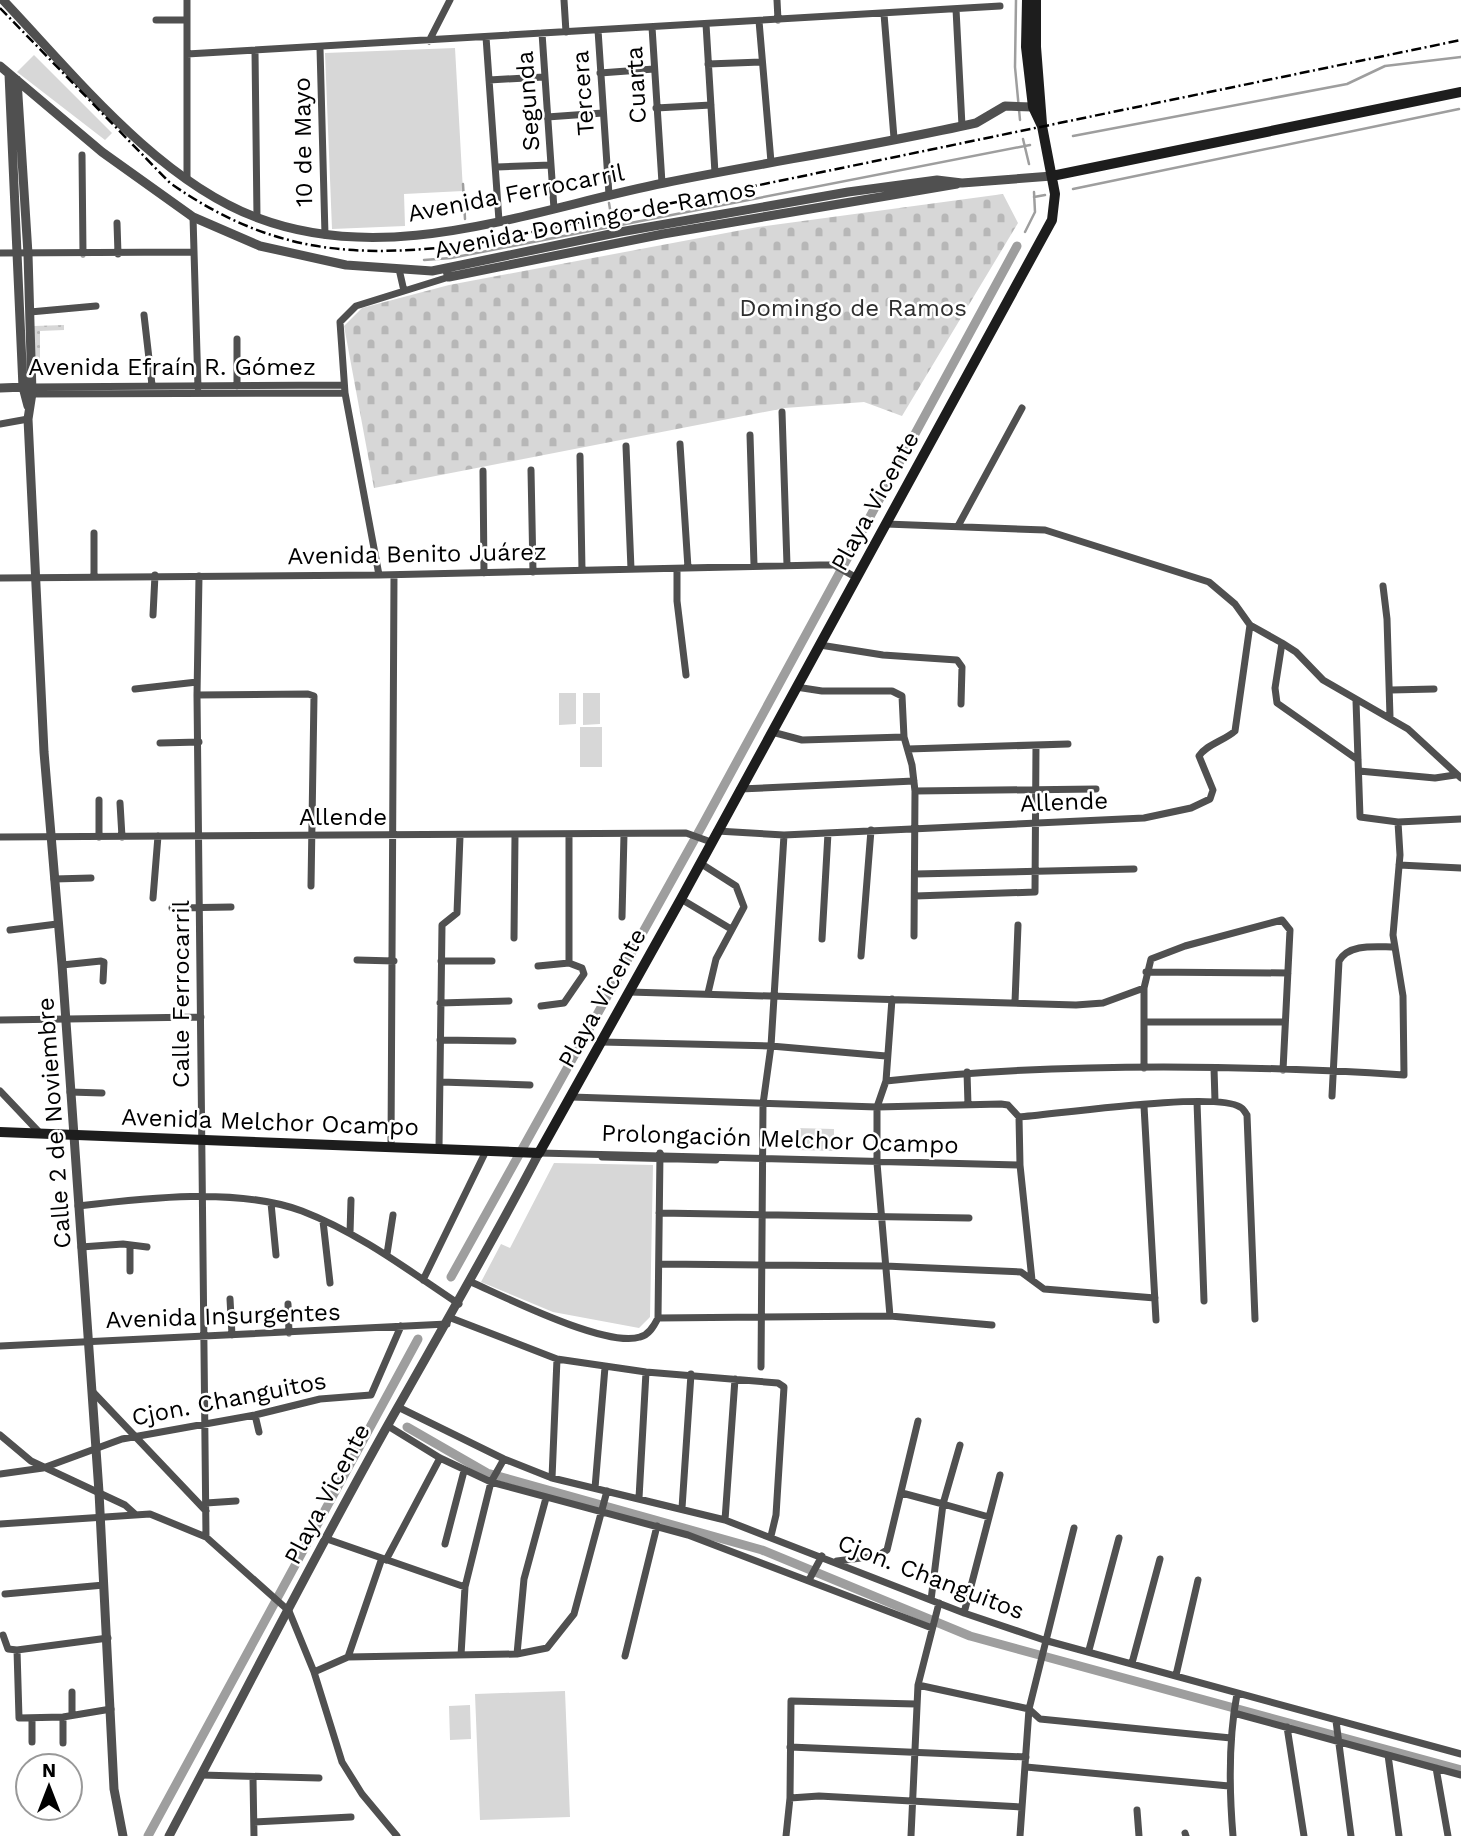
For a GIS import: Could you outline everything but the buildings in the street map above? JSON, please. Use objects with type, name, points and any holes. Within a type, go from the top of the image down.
[{"type":"main road","points":[[1027,0],[1026,47],[1033,107],[1042,127]]},
{"type":"main road","points":[[1036,0],[1036,47],[1043,105],[1042,127]]},
{"type":"main road","points":[[1052,176],[1461,92]]},
{"type":"main road","name":"Playa Vicente","points":[[533,1152],[571,1097],[681,900],[710,837],[772,732],[1048,229],[1055,202],[1042,127]]},
{"type":"main road","name":"Avenida Melchor Ocampo","points":[[0,1132],[38,1131],[533,1152]]},
{"type":"street","name":"Avenida Ferrocarril","points":[[3,0],[113,114],[187,179],[223,202],[257,218],[292,229],[325,235],[387,237],[430,234],[554,209],[662,183],[976,123],[1006,106],[1033,107]]},
{"type":"street","points":[[187,0],[187,179]]},
{"type":"street","points":[[429,41],[450,0]]},
{"type":"street","points":[[564,0],[566,32]]},
{"type":"street","points":[[777,0],[778,20]]},
{"type":"street","points":[[187,54],[1000,6]]},
{"type":"street","points":[[956,9],[962,126]]},
{"type":"street","points":[[884,14],[894,138]]},
{"type":"street","points":[[156,20],[187,20]]},
{"type":"street","points":[[759,21],[771,162]]},
{"type":"street","points":[[706,24],[715,173]]},
{"type":"street","name":"Cuarta","points":[[652,27],[662,183]]},
{"type":"street","name":"Tercera","points":[[598,30],[609,195]]},
{"type":"street","name":"Segunda","points":[[542,33],[554,209]]},
{"type":"street","points":[[486,37],[499,221]]},
{"type":"street","name":"10 de Mayo","points":[[320,47],[325,235]]},
{"type":"street","points":[[255,51],[257,218]]},
{"type":"street","points":[[708,64],[761,62]]},
{"type":"street","name":"Avenida Domingo de Ramos","points":[[0,66],[102,152],[193,217],[260,246],[299,257],[399,269],[447,272],[621,237],[848,197],[962,183],[1029,180],[1052,176]]},
{"type":"street","points":[[600,73],[654,69]]},
{"type":"street","name":"Calle 2 de Noviembre","points":[[13,77],[28,390]]},
{"type":"street","points":[[489,80],[544,77]]},
{"type":"street","points":[[15,102],[32,92]]},
{"type":"street","points":[[656,108],[711,105]]},
{"type":"street","points":[[547,117],[603,113]]},
{"type":"street","points":[[82,155],[83,254]]},
{"type":"street","points":[[497,167],[551,165]]},
{"type":"street","points":[[193,217],[198,395]]},
{"type":"street","points":[[117,223],[118,254]]},
{"type":"street","points":[[0,253],[192,252]]},
{"type":"street","name":"Calle 2 de Noviembre","points":[[23,253],[30,312],[28,419],[50,837],[62,965],[99,1492],[114,1789],[122,1836]]},
{"type":"street","points":[[399,269],[404,292]]},
{"type":"street","points":[[379,575],[344,389],[340,322],[356,306],[404,292],[447,272]]},
{"type":"street","points":[[30,312],[96,306]]},
{"type":"street","points":[[144,315],[152,384]]},
{"type":"street","points":[[237,339],[237,386]]},
{"type":"street","name":"Avenida Efraín R. Gómez","points":[[28,390],[152,384],[344,389]]},
{"type":"street","name":"Avenida Efraín R. Gómez","points":[[0,388],[198,395],[344,389]]},
{"type":"street","points":[[958,526],[1022,408]]},
{"type":"street","points":[[782,412],[787,565]]},
{"type":"street","points":[[0,425],[28,419]]},
{"type":"street","points":[[750,435],[754,565]]},
{"type":"street","points":[[680,444],[688,568]]},
{"type":"street","points":[[626,446],[631,569]]},
{"type":"street","points":[[580,456],[582,570]]},
{"type":"street","points":[[531,470],[533,572]]},
{"type":"street","points":[[483,471],[484,573]]},
{"type":"street","points":[[887,524],[1045,530],[1209,582],[1235,604],[1250,625],[1282,643],[1323,680],[1408,729],[1458,777]]},
{"type":"street","points":[[94,533],[94,577]]},
{"type":"street","name":"Avenida Benito Juárez","points":[[0,578],[394,575],[834,565],[857,578]]},
{"type":"street","points":[[677,569],[677,601],[686,675]]},
{"type":"street","points":[[153,615],[155,575]]},
{"type":"street","points":[[391,1148],[394,575]]},
{"type":"street","name":"Calle Ferrocarril","points":[[199,576],[197,695],[206,1537]]},
{"type":"street","points":[[1383,586],[1391,690],[1390,717]]},
{"type":"street","name":"Allende","points":[[0,837],[686,833],[710,837],[1144,818],[1191,808],[1210,799],[1213,790],[1199,756],[1235,731],[1250,625]]},
{"type":"street","points":[[1282,643],[1282,660],[1275,688],[1277,703],[1358,760]]},
{"type":"street","points":[[820,645],[883,655],[957,660],[962,667],[961,704]]},
{"type":"street","points":[[135,688],[197,682]]},
{"type":"street","points":[[796,687],[822,691],[898,692],[902,696],[904,737],[915,791],[914,936]]},
{"type":"street","points":[[1391,690],[1434,688]]},
{"type":"street","points":[[197,695],[314,696],[311,886]]},
{"type":"street","points":[[1356,701],[1360,817],[1398,822],[1461,819]]},
{"type":"street","points":[[772,732],[802,740],[904,737]]},
{"type":"street","points":[[160,743],[199,742]]},
{"type":"street","points":[[915,896],[1034,894],[1035,744]]},
{"type":"street","points":[[908,749],[1068,744]]},
{"type":"street","points":[[1359,771],[1435,778],[1458,777]]},
{"type":"street","points":[[740,789],[914,781]]},
{"type":"street","points":[[915,791],[1096,789]]},
{"type":"street","points":[[99,800],[99,837]]},
{"type":"street","points":[[120,803],[122,836]]},
{"type":"street","points":[[887,1081],[967,1072],[1144,1068],[1335,1071],[1404,1075],[1403,996],[1395,947],[1398,822]]},
{"type":"street","points":[[861,956],[871,830]]},
{"type":"street","points":[[822,939],[828,833]]},
{"type":"street","points":[[569,834],[569,963]]},
{"type":"street","points":[[622,917],[624,834]]},
{"type":"street","points":[[514,938],[515,835]]},
{"type":"street","points":[[761,1367],[763,1104],[771,1046],[785,835]]},
{"type":"street","points":[[153,898],[158,836]]},
{"type":"street","points":[[439,1149],[442,925],[457,913],[460,836]]},
{"type":"street","points":[[700,863],[736,886],[744,907],[716,958],[708,993]]},
{"type":"street","points":[[1399,865],[1461,868]]},
{"type":"street","points":[[915,874],[1134,869]]},
{"type":"street","points":[[54,879],[91,878]]},
{"type":"street","points":[[681,900],[731,929]]},
{"type":"street","points":[[172,908],[231,907]]},
{"type":"street","points":[[1144,1068],[1144,988],[1151,959],[1282,920],[1290,930],[1283,1070]]},
{"type":"street","points":[[10,930],[57,924]]},
{"type":"street","points":[[1015,1002],[1018,925]]},
{"type":"street","points":[[1332,1096],[1339,961],[1343,954],[1352,949],[1395,947]]},
{"type":"street","points":[[358,960],[394,961]]},
{"type":"street","points":[[440,961],[492,961]]},
{"type":"street","points":[[62,965],[104,962],[103,981]]},
{"type":"street","points":[[538,966],[569,963],[582,968],[584,974],[564,1003],[541,1006]]},
{"type":"street","points":[[1146,972],[1288,973]]},
{"type":"street","points":[[629,992],[1103,1003],[1144,988]]},
{"type":"street","points":[[890,1316],[877,1163],[877,1107],[887,1081],[886,1056],[892,999]]},
{"type":"street","points":[[440,1003],[509,1001]]},
{"type":"street","points":[[0,1020],[201,1017]]},
{"type":"street","points":[[1144,1022],[1285,1021]]},
{"type":"street","points":[[440,1040],[513,1041]]},
{"type":"street","points":[[601,1042],[771,1046],[886,1056]]},
{"type":"street","points":[[1214,1068],[1215,1101]]},
{"type":"street","points":[[967,1072],[968,1105]]},
{"type":"street","points":[[440,1082],[530,1085]]},
{"type":"street","points":[[0,1091],[38,1131]]},
{"type":"street","points":[[70,1092],[102,1093]]},
{"type":"street","points":[[571,1097],[877,1107],[1008,1105],[1019,1117],[1020,1165],[1031,1280]]},
{"type":"street","points":[[1019,1117],[1215,1101],[1240,1106],[1247,1115],[1255,1319]]},
{"type":"street","points":[[1197,1102],[1204,1301]]},
{"type":"street","points":[[1144,1106],[1156,1320]]},
{"type":"street","points":[[423,1280],[486,1151]]},
{"type":"street","name":"Prolongación Melchor Ocampo","points":[[533,1152],[1020,1165]]},
{"type":"street","name":"Playa Vicente","points":[[169,1836],[287,1609],[398,1407],[471,1282],[533,1152]]},
{"type":"street","points":[[471,1282],[552,1317],[617,1337],[640,1337],[647,1334],[658,1318],[660,1156]]},
{"type":"street","points":[[78,1206],[202,1197],[271,1203],[300,1210],[387,1254],[459,1304]]},
{"type":"street","points":[[350,1233],[351,1200]]},
{"type":"street","points":[[271,1203],[276,1255]]},
{"type":"street","points":[[659,1213],[969,1218]]},
{"type":"street","points":[[387,1254],[393,1215]]},
{"type":"street","points":[[323,1221],[330,1283]]},
{"type":"street","points":[[130,1245],[130,1271]]},
{"type":"street","points":[[81,1247],[147,1247]]},
{"type":"street","points":[[659,1264],[886,1266],[1021,1272],[1044,1289],[1154,1298]]},
{"type":"street","points":[[230,1299],[232,1335]]},
{"type":"street","points":[[288,1304],[289,1333]]},
{"type":"street","points":[[658,1318],[890,1316],[992,1325]]},
{"type":"street","points":[[449,1321],[557,1359],[646,1373],[691,1374],[778,1383],[784,1387],[776,1515],[771,1536]]},
{"type":"street","name":"Avenida Insurgentes","points":[[0,1346],[289,1333],[449,1321]]},
{"type":"street","name":"Cjon. Changuitos","points":[[0,1474],[43,1468],[136,1437],[255,1415],[320,1399],[372,1395],[401,1326]]},
{"type":"street","points":[[552,1478],[557,1359]]},
{"type":"street","points":[[595,1488],[605,1367]]},
{"type":"street","points":[[639,1497],[646,1373]]},
{"type":"street","points":[[682,1508],[691,1374]]},
{"type":"street","points":[[725,1520],[735,1379]]},
{"type":"street","points":[[91,1390],[206,1507],[236,1501]]},
{"type":"street","name":"Cjon. Changuitos","points":[[398,1407],[502,1461],[552,1478],[595,1488],[606,1494],[639,1497],[725,1520],[1043,1644],[1089,1650],[1176,1675],[1237,1697],[1461,1754]]},
{"type":"street","points":[[255,1415],[258,1432]]},
{"type":"street","points":[[835,1561],[877,1556],[887,1550],[918,1421]]},
{"type":"street","name":"Cjon. Changuitos","points":[[388,1426],[464,1471],[547,1498],[657,1526],[932,1627]]},
{"type":"street","points":[[0,1435],[20,1454],[43,1468],[99,1492],[125,1505],[135,1514]]},
{"type":"street","points":[[911,1836],[918,1685],[932,1627],[943,1504],[960,1445]]},
{"type":"street","points":[[348,1657],[384,1559],[440,1458]]},
{"type":"street","points":[[461,1655],[465,1587],[491,1480],[502,1461]]},
{"type":"street","points":[[445,1545],[464,1471]]},
{"type":"street","points":[[964,1613],[1000,1475]]},
{"type":"street","points":[[901,1493],[989,1517]]},
{"type":"street","points":[[314,1672],[348,1657],[517,1654],[547,1648],[574,1614],[606,1494]]},
{"type":"street","points":[[517,1654],[522,1589],[547,1498]]},
{"type":"street","points":[[0,1524],[135,1514],[163,1518],[206,1537],[287,1609],[314,1672],[342,1762],[362,1794],[397,1836]]},
{"type":"street","points":[[625,1656],[657,1526]]},
{"type":"street","points":[[1020,1836],[1029,1709],[1074,1528]]},
{"type":"street","points":[[1089,1650],[1119,1538]]},
{"type":"street","points":[[327,1539],[465,1587]]},
{"type":"street","points":[[810,1580],[822,1556]]},
{"type":"street","points":[[1132,1662],[1160,1559]]},
{"type":"street","points":[[1176,1675],[1198,1580]]},
{"type":"street","points":[[5,1594],[104,1585]]},
{"type":"street","points":[[3,1635],[8,1649],[17,1650],[108,1639]]},
{"type":"street","points":[[17,1650],[17,1717],[63,1717],[111,1709]]},
{"type":"street","points":[[918,1685],[1029,1709],[1040,1719],[1231,1738]]},
{"type":"street","points":[[72,1692],[72,1715]]},
{"type":"street","points":[[1233,1836],[1229,1786],[1231,1738],[1237,1697]]},
{"type":"street","points":[[786,1836],[790,1798],[791,1701],[916,1704]]},
{"type":"street","points":[[1234,1711],[1461,1775]]},
{"type":"street","points":[[63,1717],[63,1742]]},
{"type":"street","points":[[32,1719],[32,1742]]},
{"type":"street","points":[[1337,1723],[1351,1836]]},
{"type":"street","points":[[1287,1727],[1304,1836]]},
{"type":"street","points":[[790,1747],[1026,1757]]},
{"type":"street","points":[[1388,1755],[1399,1836]]},
{"type":"street","points":[[1026,1767],[1229,1786]]},
{"type":"street","points":[[1436,1768],[1448,1836]]},
{"type":"street","points":[[201,1775],[319,1778]]},
{"type":"street","points":[[253,1778],[254,1836]]},
{"type":"street","points":[[790,1798],[1022,1807]]},
{"type":"street","points":[[1137,1810],[1139,1836]]},
{"type":"street","points":[[254,1822],[351,1816]]},
{"type":"green space","points":[[455,48],[463,191],[404,194],[405,226],[332,229],[325,53]]},
{"type":"green space","points":[[34,55],[112,133],[105,140],[17,72]]},
{"type":"green space","name":"Domingo de Ramos","points":[[1003,194],[1018,223],[902,416],[864,402],[785,408],[374,488],[344,326],[362,308],[449,285],[758,227]]},
{"type":"green space","points":[[64,325],[64,330],[40,331],[40,367],[35,367],[34,326]]},
{"type":"green space","points":[[559,693],[576,693],[576,724],[559,725]]},
{"type":"green space","points":[[583,693],[600,693],[600,724],[583,725]]},
{"type":"green space","points":[[580,727],[602,727],[602,767],[580,767]]},
{"type":"green space","points":[[796,1128],[834,1129],[834,1151],[796,1150]]},
{"type":"green space","points":[[554,1163],[653,1165],[650,1317],[639,1328],[553,1312],[481,1282],[501,1244],[510,1248]]},
{"type":"green space","points":[[565,1691],[570,1817],[480,1820],[475,1694]]},
{"type":"green space","points":[[470,1705],[471,1739],[450,1740],[449,1706]]},
{"type":"waterway","points":[[1016,0],[1015,67],[1020,120]]},
{"type":"waterway","points":[[1073,136],[1347,84],[1385,66],[1461,57]]},
{"type":"waterway","points":[[1073,189],[1459,109]]},
{"type":"waterway","points":[[1023,139],[1029,164]]},
{"type":"waterway","points":[[424,260],[451,258],[1030,145]]},
{"type":"waterway","points":[[463,184],[465,219]]},
{"type":"waterway","points":[[1025,232],[1035,212],[1034,192]]},
{"type":"waterway","points":[[1034,197],[1045,195]]},
{"type":"waterway","points":[[609,203],[610,209]]},
{"type":"waterway","points":[[451,1277],[702,826],[1017,246]]},
{"type":"waterway","points":[[148,1836],[418,1339]]},
{"type":"waterway","points":[[407,1427],[487,1473],[762,1550],[970,1636],[1461,1770]]},
{"type":"railway","points":[[0,8],[170,183],[207,207],[244,225],[315,246],[390,251],[474,244],[1461,40]]}]
